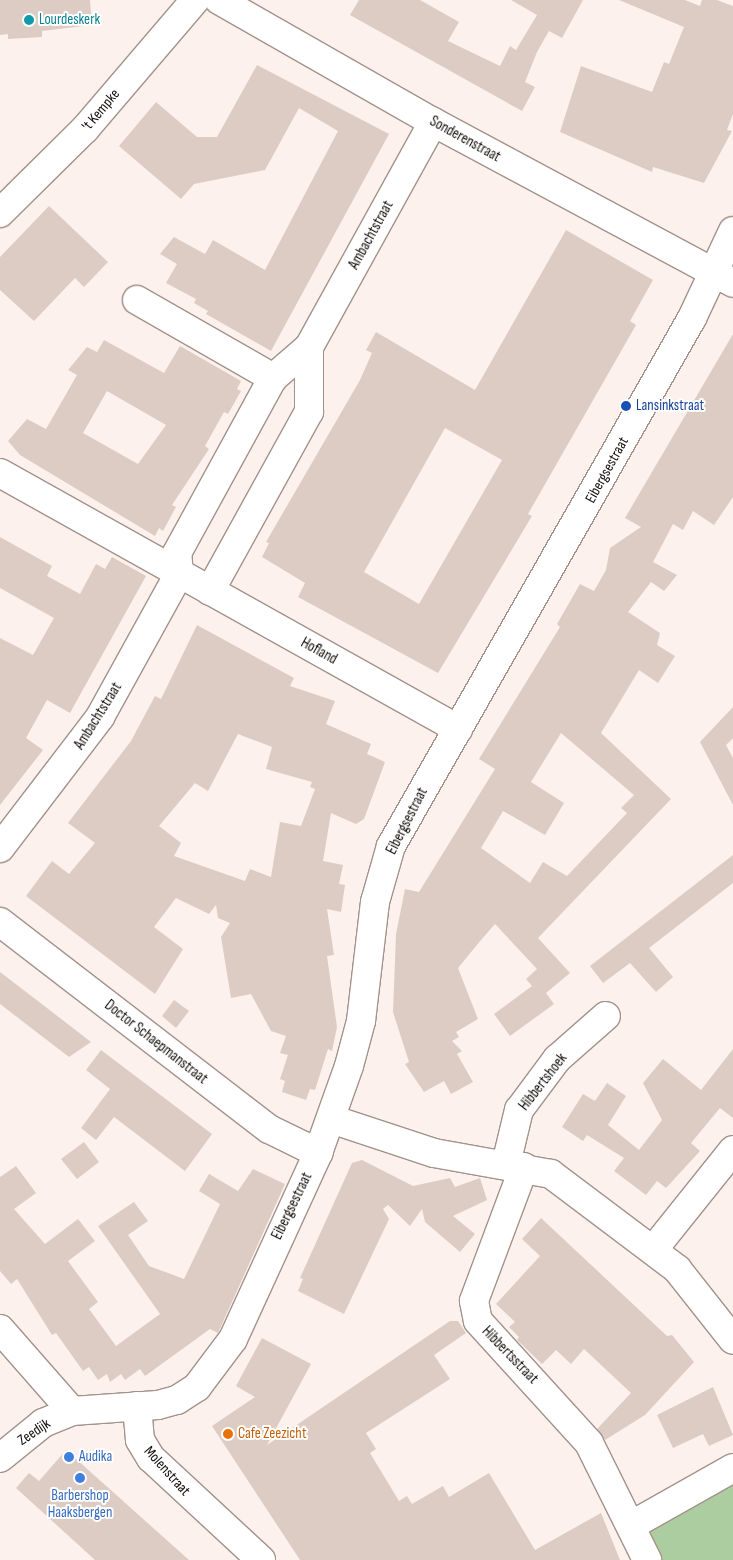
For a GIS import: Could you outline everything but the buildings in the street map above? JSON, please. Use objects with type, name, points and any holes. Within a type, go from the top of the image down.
[{"type":"street","name":"'t Kempke","points":[[0,213],[85,129],[195,0]]},
{"type":"street","name":"Sonderenstraat","points":[[219,0],[433,122],[723,278]]},
{"type":"street","name":"Ambachtstraat","points":[[0,848],[100,717],[179,574],[177,552],[273,378],[309,347],[433,122]]},
{"type":"street","name":"Eibergsestraat","points":[[136,1406],[177,1400],[213,1369],[233,1339],[318,1153],[331,1119],[361,1021],[375,902],[391,846],[692,318],[723,278],[733,230]]},
{"type":"street","points":[[137,300],[273,378]]},
{"type":"street","name":"Ambachtstraat","points":[[210,591],[309,412],[309,347]]},
{"type":"street","points":[[0,473],[179,574]]},
{"type":"street","name":"Hofland","points":[[179,574],[458,729]]},
{"type":"street","name":"Doctor Schaepmanstraat","points":[[0,922],[269,1129],[318,1153]]},
{"type":"street","name":"Hibbertshoek","points":[[515,1166],[519,1110],[557,1059],[606,1016]]},
{"type":"street","points":[[331,1119],[434,1153],[515,1166],[551,1174],[577,1190],[677,1269],[733,1340]]},
{"type":"street","points":[[653,1250],[733,1150]]},
{"type":"street","name":"Hibbertsstraat","points":[[515,1166],[474,1301],[478,1321],[589,1443],[632,1525],[646,1560]]},
{"type":"street","points":[[0,1329],[72,1411],[136,1406]]},
{"type":"street","name":"Molenstraat","points":[[136,1406],[140,1440],[151,1458],[261,1560]]},
{"type":"street","name":"Zeedijk","points":[[0,1458],[43,1423],[72,1411]]},
{"type":"street","points":[[632,1525],[733,1468]]},
{"type":"green space","points":[[733,1481],[733,1560],[656,1560],[639,1531]]},
{"type":"place","name":"Lourdeskerk","points":[[29,20]]},
{"type":"place","name":"Lansinkstraat","points":[[626,406]]},
{"type":"place","name":"Cafe Zeezicht","points":[[228,1434]]},
{"type":"place","name":"Audika","points":[[69,1457]]},
{"type":"place","name":"Barbershop Haaksbergen","points":[[80,1478]]}]
